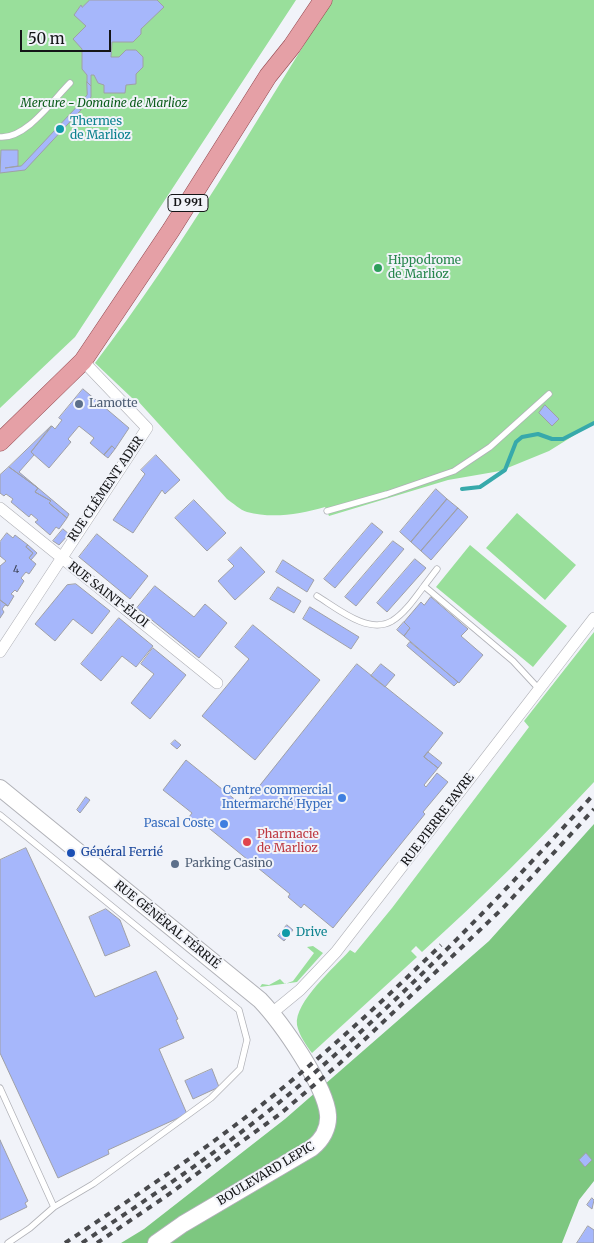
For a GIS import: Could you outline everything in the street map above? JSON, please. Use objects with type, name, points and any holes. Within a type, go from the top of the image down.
[{"type":"main road","name":"D 991","points":[[105,329],[172,230],[268,76],[292,46],[319,0]]},
{"type":"main road","points":[[0,442],[29,416],[83,361],[105,329]]},
{"type":"main road","points":[[64,379],[75,362],[105,329]]},
{"type":"main road","name":"RUE GÉNÉRAL FÉRRIÉ","points":[[0,788],[260,1000],[272,1013],[314,1080]]},
{"type":"main road","name":"BOULEVARD LEPIC","points":[[156,1243],[183,1224],[318,1144],[327,1126],[328,1114],[326,1104],[314,1080]]},
{"type":"street","name":"RUE CLÉMENT ADER","points":[[0,652],[147,428],[83,361]]},
{"type":"street","name":"RUE SAINT-ÉLOI","points":[[0,508],[217,683]]},
{"type":"street","name":"RUE PIERRE FAVRE","points":[[272,1013],[300,990],[336,952],[425,839],[538,688],[594,618]]},
{"type":"lane","points":[[0,138],[10,138],[25,130],[70,83]]},
{"type":"lane","points":[[327,511],[388,494],[454,471],[490,448],[549,394]]},
{"type":"lane","points":[[317,596],[362,622],[383,624],[398,616],[437,569]]},
{"type":"lane","points":[[424,586],[512,661],[538,688]]},
{"type":"lane","points":[[0,815],[239,1010],[247,1040],[240,1069],[211,1098],[93,1184],[54,1207],[30,1228],[8,1243]]},
{"type":"lane","points":[[0,1088],[54,1207]]},
{"type":"green space","name":"Mercure - Domaine de Marlioz","points":[[0,0],[296,0],[75,337],[0,408]]},
{"type":"green space","name":"Hippodrome de Marlioz","points":[[332,0],[594,0],[594,423],[549,451],[500,471],[448,480],[329,516],[325,507],[286,515],[257,514],[244,511],[227,499],[137,400],[132,398],[95,363],[188,230]]},
{"type":"green space","points":[[517,513],[576,565],[545,600],[486,548]]},
{"type":"green space","points":[[470,545],[567,626],[533,667],[436,587]]},
{"type":"green space","points":[[594,632],[594,782],[510,869],[444,932],[422,952],[416,946],[411,951],[417,957],[312,1053],[301,1036],[297,1025],[298,1016],[308,996],[350,950],[355,953],[392,908],[529,727],[524,721]]},
{"type":"green space","points":[[594,824],[594,1181],[579,1200],[562,1243],[121,1243],[144,1229],[285,1119],[489,941]]},
{"type":"green space","points":[[313,946],[323,953],[297,982],[287,983],[293,981],[314,953],[307,947]]},
{"type":"green space","points":[[280,979],[285,984],[260,987],[262,984],[269,985]]},
{"type":"building","points":[[90,0],[157,0],[164,7],[141,29],[141,34],[133,42],[112,42],[111,57],[119,57],[126,50],[136,50],[143,57],[143,67],[136,74],[136,84],[126,85],[125,93],[104,93],[104,85],[98,83],[94,75],[91,75],[91,86],[87,82],[87,75],[82,69],[82,49],[73,39],[86,26],[74,15],[81,5],[82,7]]},
{"type":"building","points":[[87,82],[91,86],[91,97],[81,110],[77,107],[87,95]]},
{"type":"building","name":"Thermes de Marlioz","points":[[77,107],[81,110],[25,170],[0,173],[1,150],[18,150],[18,166],[5,168],[21,166]]},
{"type":"building","points":[[83,389],[129,428],[115,449],[112,446],[104,455],[90,443],[94,438],[79,426],[68,439],[71,442],[49,468],[31,452],[52,426],[55,429],[62,420],[59,418]]},
{"type":"building","points":[[545,405],[559,419],[552,426],[539,413]]},
{"type":"building","points":[[51,426],[31,452],[34,455],[19,472],[69,514],[67,518],[49,503],[51,501],[35,492],[38,488],[9,467]]},
{"type":"building","points":[[112,446],[115,449],[108,458],[104,455]]},
{"type":"building","points":[[156,455],[180,480],[165,494],[162,490],[133,533],[113,520],[145,474],[141,470]]},
{"type":"building","points":[[9,467],[38,488],[35,492],[51,501],[49,503],[67,518],[59,529],[56,527],[50,535],[35,522],[38,520],[31,514],[29,517],[11,502],[13,499],[6,494],[4,496],[0,493],[0,475]]},
{"type":"building","points":[[436,489],[447,499],[411,542],[400,532]]},
{"type":"building","points":[[447,499],[458,508],[421,551],[411,542]]},
{"type":"building","points":[[194,500],[226,533],[207,551],[175,518]]},
{"type":"building","points":[[458,508],[468,517],[431,560],[421,551]]},
{"type":"building","points":[[372,523],[383,532],[335,588],[324,579]]},
{"type":"building","points":[[63,529],[69,534],[59,545],[53,541]]},
{"type":"building","points":[[7,533],[13,538],[15,535],[28,545],[26,547],[33,553],[29,558],[36,564],[29,574],[26,572],[21,578],[24,581],[17,592],[15,590],[11,594],[14,596],[8,606],[0,600],[0,566],[6,561],[0,556],[0,542]]},
{"type":"building","points":[[97,534],[148,576],[130,599],[79,557]]},
{"type":"building","points":[[393,541],[404,549],[356,606],[345,597]]},
{"type":"building","points":[[28,545],[37,553],[31,560],[29,558],[33,553],[26,547]]},
{"type":"building","points":[[241,547],[265,572],[235,600],[218,581],[234,566],[228,560]]},
{"type":"building","points":[[415,559],[426,568],[387,612],[377,603]]},
{"type":"building","points":[[283,560],[314,580],[307,592],[276,572]]},
{"type":"building","points":[[76,584],[110,611],[92,634],[73,619],[55,641],[35,624],[67,585]]},
{"type":"building","points":[[155,586],[194,617],[205,604],[227,623],[199,658],[137,608]]},
{"type":"building","points":[[278,587],[301,601],[294,613],[270,599]]},
{"type":"building","points":[[431,597],[468,629],[461,636],[483,655],[459,683],[404,636],[410,628],[404,622],[421,602],[424,605]]},
{"type":"building","points":[[0,600],[8,606],[5,605],[2,609],[4,612],[0,618]]},
{"type":"building","points":[[310,607],[359,637],[351,649],[303,619]]},
{"type":"building","points":[[119,618],[153,646],[136,667],[122,656],[101,681],[81,664]]},
{"type":"building","points":[[404,622],[410,628],[404,636],[397,630]]},
{"type":"building","points":[[253,625],[320,680],[255,760],[202,716],[249,659],[235,647]]},
{"type":"building","points":[[410,642],[458,682],[454,686],[407,646]]},
{"type":"building","points":[[153,648],[186,675],[150,719],[131,703],[154,674],[141,664]]},
{"type":"building","name":"Centre commercial Intermarché Hyper","points":[[357,664],[443,733],[424,757],[438,768],[424,785],[426,787],[437,773],[448,782],[423,812],[425,814],[333,928],[304,904],[301,908],[288,897],[290,894],[205,825],[203,828],[189,817],[192,813],[163,790],[186,760],[243,806]]},
{"type":"building","points":[[381,664],[395,675],[385,687],[371,676]]},
{"type":"building","points":[[175,740],[181,745],[177,749],[171,744]]},
{"type":"building","points":[[428,752],[442,763],[438,768],[424,757]]},
{"type":"building","points":[[86,797],[90,800],[80,813],[77,810]]},
{"type":"building","points":[[26,848],[95,997],[156,971],[178,1019],[176,1020],[184,1038],[159,1049],[187,1114],[108,1150],[109,1154],[58,1178],[0,1053],[0,860]]},
{"type":"building","points":[[106,909],[120,920],[130,946],[105,956],[89,917]]},
{"type":"building","name":"Drive","points":[[287,925],[293,930],[284,941],[278,936]]},
{"type":"building","points":[[212,1069],[219,1087],[193,1099],[185,1081]]},
{"type":"building","points":[[0,1140],[28,1201],[25,1203],[27,1207],[0,1220]]},
{"type":"building","points":[[586,1153],[592,1160],[585,1167],[579,1160]]},
{"type":"building","points":[[592,1198],[594,1200],[592,1209],[587,1205]]},
{"type":"building","points":[[588,1226],[594,1230],[594,1243],[577,1243]]},
{"type":"waterway","points":[[462,489],[480,487],[505,470],[516,442],[522,437],[538,434],[552,439],[563,439],[594,423]]},
{"type":"railway","points":[[82,1243],[229,1141],[276,1105],[318,1069],[441,956],[519,876],[594,794]]},
{"type":"railway","points":[[97,1243],[280,1114],[340,1063],[503,908],[594,809]]},
{"type":"railway","points":[[65,1243],[143,1191],[269,1099],[356,1024],[441,945]]},
{"type":"place","name":"Thermes de Marlioz","points":[[60,129]]},
{"type":"place","name":"Hippodrome de Marlioz","points":[[378,268]]},
{"type":"place","name":"Lamotte","points":[[79,404]]},
{"type":"place","name":"Centre commercial Intermarché Hyper","points":[[342,798]]},
{"type":"place","name":"Pascal Coste","points":[[224,824]]},
{"type":"place","name":"Pharmacie de Marlioz","points":[[247,842]]},
{"type":"place","name":"Général Ferrié","points":[[71,853]]},
{"type":"place","name":"Parking Casino","points":[[175,864]]},
{"type":"place","name":"Drive","points":[[286,933]]}]
